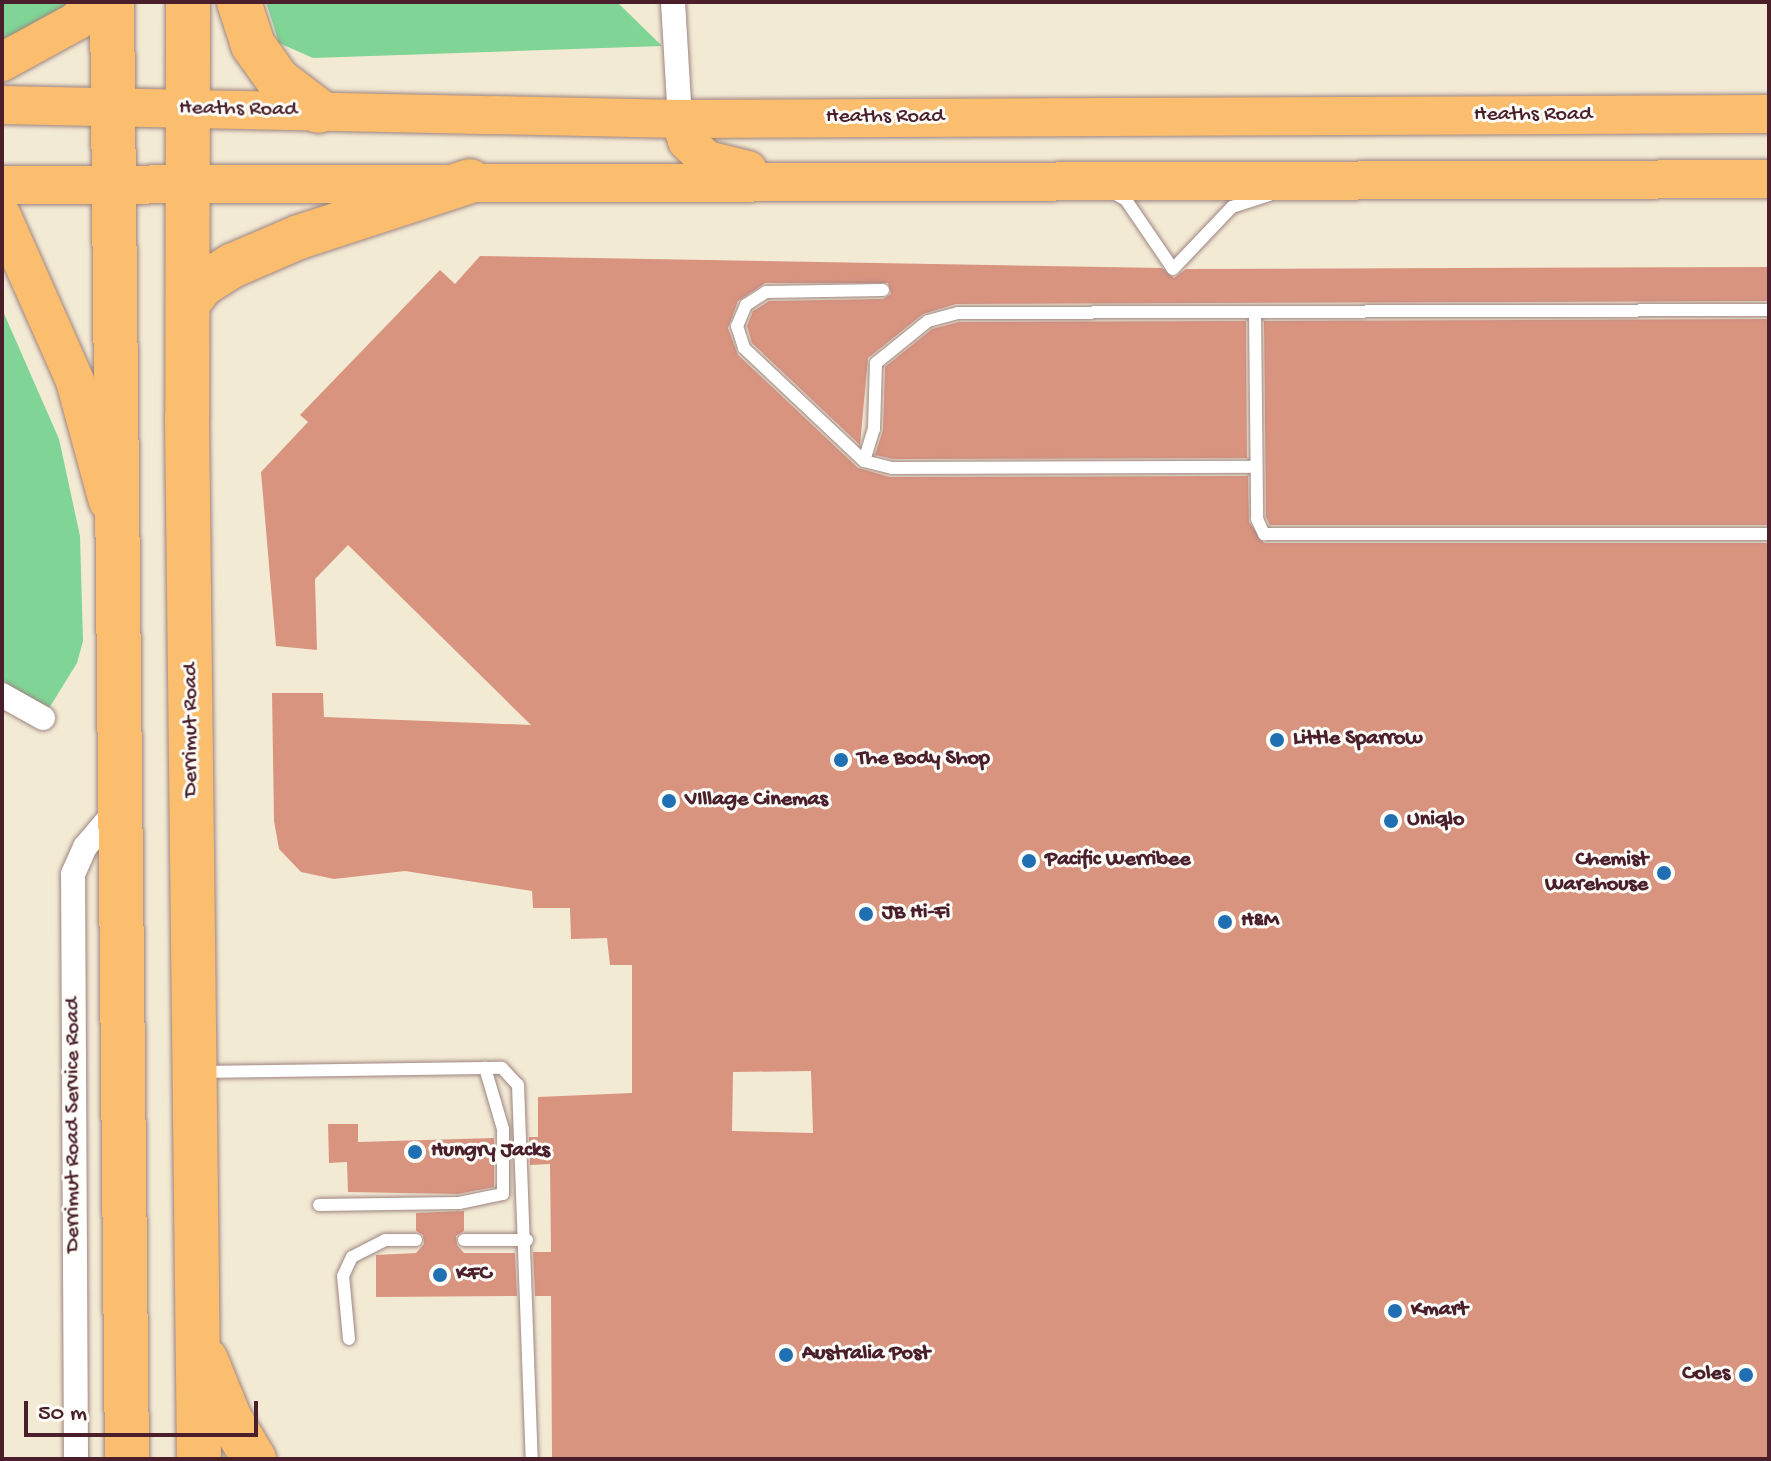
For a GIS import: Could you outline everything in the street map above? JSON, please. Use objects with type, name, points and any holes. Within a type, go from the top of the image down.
[{"type":"highway","points":[[112,2],[127,1459]]},
{"type":"highway","name":"Derrimut Road","points":[[188,2],[192,183],[193,1072],[199,1459]]},
{"type":"highway","points":[[239,2],[253,45],[278,80],[319,111]]},
{"type":"highway","points":[[190,300],[203,284],[234,265],[299,237],[470,181]]},
{"type":"highway","points":[[195,1319],[212,1380],[254,1459]]},
{"type":"main road","points":[[2,62],[77,21],[93,2]]},
{"type":"main road","name":"Heaths Road","points":[[2,105],[680,119],[1769,114]]},
{"type":"main road","points":[[680,119],[687,141],[707,160],[790,181]]},
{"type":"main road","points":[[2,185],[470,181],[1769,179]]},
{"type":"main road","points":[[2,216],[75,381],[117,535]]},
{"type":"street","points":[[673,2],[680,119]]},
{"type":"street","points":[[2,695],[43,718]]},
{"type":"street","name":"Derrimut Road Service Road","points":[[76,1459],[73,874],[85,847],[119,806]]},
{"type":"lane","points":[[1094,181],[1126,200],[1173,269],[1232,207],[1314,179]]},
{"type":"lane","points":[[883,290],[766,292],[746,305],[737,326],[744,348],[864,461],[892,468],[1255,467]]},
{"type":"lane","points":[[864,461],[874,429],[876,363],[928,321],[958,313],[1769,310]]},
{"type":"lane","points":[[1255,312],[1257,519],[1264,534],[1274,538],[1769,534]]},
{"type":"lane","points":[[319,1205],[459,1203],[503,1194],[503,1129],[485,1068]]},
{"type":"lane","points":[[193,1072],[502,1068],[518,1085],[522,1101],[532,1459]]},
{"type":"lane","points":[[349,1339],[343,1276],[352,1257],[385,1240],[416,1240]]},
{"type":"lane","points":[[464,1240],[527,1240]]},
{"type":"green space","points":[[2,2],[68,2],[56,18],[2,39]]},
{"type":"green space","points":[[266,2],[617,2],[662,46],[313,58],[279,43]]},
{"type":"green space","points":[[2,309],[59,439],[80,536],[83,641],[77,663],[43,718],[2,679]]},
{"type":"building","name":"Pacific Werribee","points":[[480,256],[1162,268],[1174,278],[1186,269],[1769,267],[1769,301],[956,304],[923,314],[868,358],[860,445],[752,343],[747,326],[753,311],[769,301],[883,299],[891,294],[888,283],[765,283],[738,301],[728,328],[738,355],[858,468],[890,477],[1248,476],[1249,522],[1264,543],[1769,543],[1769,1459],[552,1459],[551,1296],[535,1296],[533,1252],[551,1252],[550,1164],[530,1165],[529,1137],[538,1137],[538,1097],[632,1093],[632,965],[610,965],[607,938],[571,939],[570,908],[533,908],[532,891],[405,871],[334,879],[301,872],[279,849],[274,821],[272,693],[323,693],[324,717],[531,725],[348,545],[315,579],[317,650],[276,646],[261,472],[308,422],[300,415],[440,270],[455,284]],"holes":[[[811,1071],[813,1133],[732,1131],[733,1072]]]},
{"type":"building","points":[[1769,319],[1769,525],[1270,525],[1266,517],[1264,321]]},
{"type":"building","points":[[1246,321],[1247,458],[893,459],[875,455],[883,430],[885,367],[932,329],[959,322]]},
{"type":"building","name":"Hungry Jacks","points":[[328,1124],[358,1124],[358,1142],[494,1138],[494,1187],[458,1194],[348,1192],[347,1162],[329,1163]]},
{"type":"building","name":"KFC","points":[[464,1211],[464,1231],[456,1236],[457,1245],[464,1253],[515,1253],[517,1296],[376,1297],[376,1255],[416,1253],[424,1244],[423,1235],[416,1231],[416,1213]]},
{"type":"place","name":"Little Sparrow","points":[[1277,740]]},
{"type":"place","name":"The Body Shop","points":[[841,760]]},
{"type":"place","name":"VIllage Cinemas","points":[[669,801]]},
{"type":"place","name":"Uniqlo","points":[[1391,821]]},
{"type":"place","name":"Pacific Werribee","points":[[1029,861]]},
{"type":"place","name":"Chemist Warehouse","points":[[1664,873]]},
{"type":"place","name":"JB Hi-Fi","points":[[866,914]]},
{"type":"place","name":"H&M","points":[[1225,922]]},
{"type":"place","name":"Hungry Jacks","points":[[415,1152]]},
{"type":"place","name":"KFC","points":[[440,1275]]},
{"type":"place","name":"Kmart","points":[[1395,1311]]},
{"type":"place","name":"Australia Post","points":[[786,1355]]},
{"type":"place","name":"Coles","points":[[1746,1375]]}]
